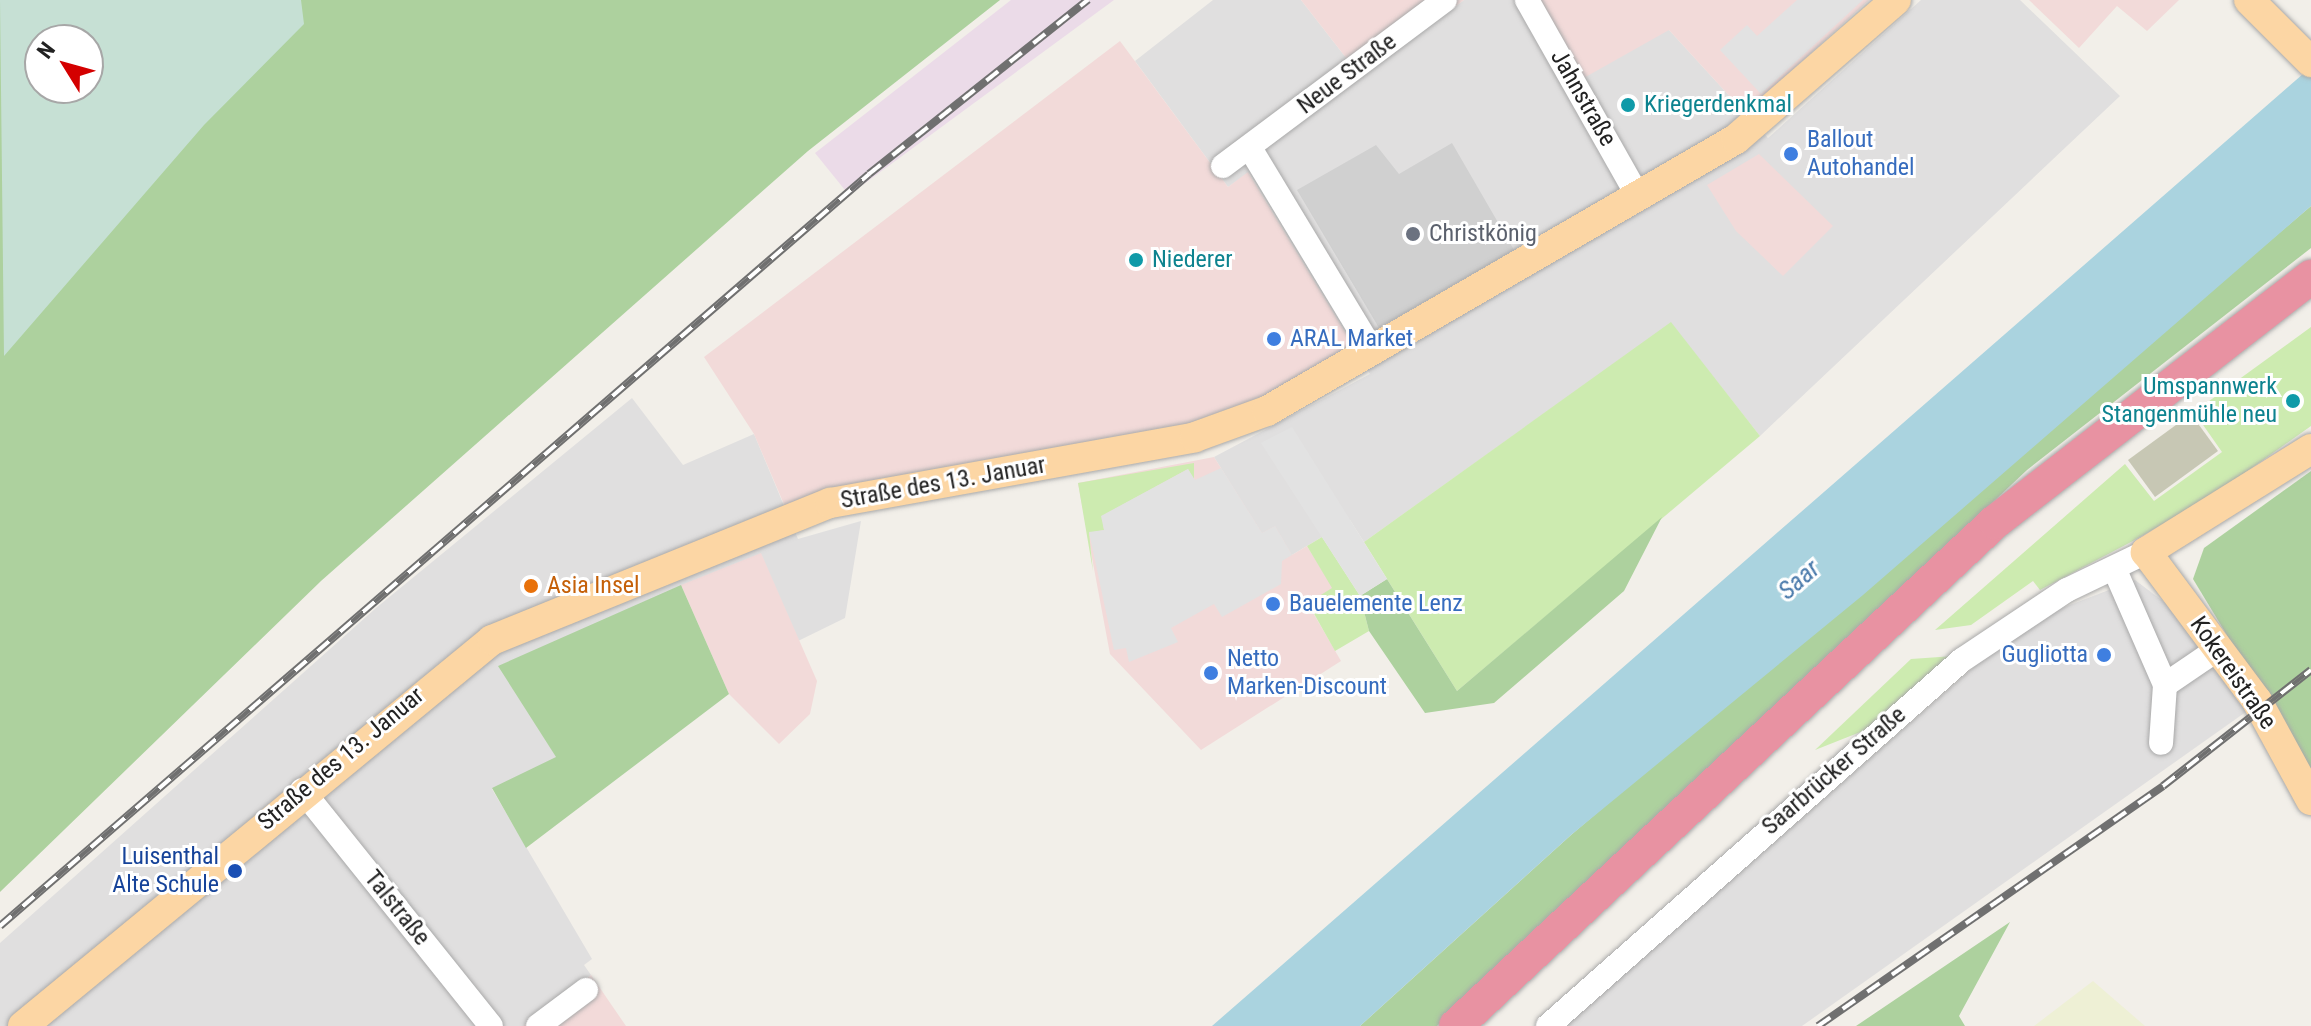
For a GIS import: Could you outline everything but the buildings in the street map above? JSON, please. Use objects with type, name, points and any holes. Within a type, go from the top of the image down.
[{"type":"highway","points":[[1456,1026],[1995,522],[2311,277]]},
{"type":"highway","points":[[1490,1026],[2009,539],[2311,305]]},
{"type":"main road","name":"Straße des 13. Januar","points":[[23,1026],[442,676],[560,607],[830,503],[1221,430],[1373,352],[1770,115],[1896,0]]},
{"type":"main road","points":[[2249,0],[2311,62]]},
{"type":"main road","points":[[2146,552],[2311,449]]},
{"type":"main road","name":"Kokereistraße","points":[[2146,552],[2257,701],[2311,800]]},
{"type":"street","name":"Neue Straße","points":[[1223,166],[1445,0]]},
{"type":"street","name":"Jahnstraße","points":[[1527,0],[1638,196]]},
{"type":"street","points":[[1250,148],[1373,352]]},
{"type":"street","name":"Saarbrücker Straße","points":[[1548,1026],[1956,665],[2020,618],[2146,552]]},
{"type":"street","points":[[2114,568],[2165,685],[2161,743]]},
{"type":"street","points":[[2165,685],[2218,649]]},
{"type":"street","name":"Talstraße","points":[[302,790],[491,1026]]},
{"type":"street","points":[[538,1026],[586,990]]},
{"type":"shaded area","points":[[0,0],[301,0],[304,24],[204,125],[4,356]]},
{"type":"shaded area","points":[[1011,0],[1114,0],[849,195],[815,153]]},
{"type":"shaded area","points":[[1213,0],[1301,0],[1361,77],[1464,0],[1516,0],[1669,30],[1768,138],[1921,0],[2020,0],[2120,96],[1760,436],[1671,323],[1364,542],[1350,520],[1292,555],[1262,534],[1214,457],[1370,374],[1249,173],[1228,187],[1135,61]]},
{"type":"shaded area","points":[[1301,0],[1464,0],[1361,77]]},
{"type":"shaded area","points":[[1516,0],[1869,0],[1745,113],[1669,30],[1566,88]]},
{"type":"shaded area","points":[[1797,0],[1863,0],[1761,94],[1720,50],[1747,25],[1757,36]]},
{"type":"shaded area","points":[[2029,0],[2179,0],[2147,31],[2117,6],[2079,48]]},
{"type":"shaded area","points":[[1120,41],[1228,187],[1248,172],[1356,350],[1224,418],[786,509],[754,434],[704,357]]},
{"type":"shaded area","points":[[1452,143],[1514,250],[1379,328],[1297,190],[1376,145],[1399,174]]},
{"type":"shaded area","points":[[1759,154],[1833,226],[1783,276],[1736,231],[1707,185]]},
{"type":"shaded area","points":[[632,398],[683,465],[754,434],[798,539],[861,521],[845,618],[796,642],[761,554],[499,666],[557,758],[492,789],[592,959],[584,965],[591,975],[523,1026],[0,1026],[0,943],[376,608]]},
{"type":"shaded area","points":[[2191,414],[2218,451],[2155,497],[2128,460]]},
{"type":"shaded area","points":[[1292,427],[1387,579],[1360,596],[1261,443]]},
{"type":"shaded area","points":[[1214,457],[1262,533],[1275,526],[1292,555],[1307,546],[1333,588],[1308,604],[1341,661],[1201,750],[1110,654],[1078,483]]},
{"type":"shaded area","points":[[1221,468],[1262,533],[1275,526],[1292,555],[1282,561],[1281,584],[1222,617],[1214,604],[1171,628],[1178,642],[1129,662],[1126,648],[1114,650],[1089,532],[1104,530],[1101,516],[1188,469],[1195,480]]},
{"type":"shaded area","points":[[761,553],[817,681],[810,714],[779,744],[729,694],[681,585]]},
{"type":"shaded area","points":[[2135,580],[2176,611],[2250,709],[1802,1026],[1565,1026],[1997,647],[2062,608]]},
{"type":"shaded area","points":[[591,975],[626,1026],[523,1026]]},
{"type":"shaded area","points":[[2093,981],[2145,1026],[2034,1026]]},
{"type":"green space","points":[[0,0],[1000,0],[808,151],[321,581],[0,892]]},
{"type":"green space","points":[[2311,206],[2311,248],[2027,470],[1437,1026],[1360,1026],[1571,835]]},
{"type":"green space","points":[[1671,322],[1760,436],[1457,691],[1364,542]]},
{"type":"green space","points":[[2311,327],[2311,426],[2211,497],[2131,542],[2040,590],[2033,581],[1971,625],[1935,630],[2125,464],[2154,501],[2222,452],[2194,412]]},
{"type":"green space","points":[[1194,463],[1194,480],[1188,469],[1102,516],[1104,530],[1089,533],[1093,571],[1078,483]]},
{"type":"green space","points":[[2311,471],[2311,774],[2193,579],[2204,548]]},
{"type":"green space","points":[[1662,517],[1624,591],[1494,703],[1425,713],[1369,631],[1360,596],[1387,579],[1457,691]]},
{"type":"green space","points":[[1322,537],[1360,596],[1369,631],[1335,651],[1308,603],[1332,588],[1307,546]]},
{"type":"green space","points":[[681,585],[729,694],[526,848],[492,788],[556,757],[498,666]]},
{"type":"green space","points":[[1954,656],[1868,729],[1815,750],[1911,659]]},
{"type":"green space","points":[[2010,922],[1959,1016],[1965,1026],[1856,1026]]},
{"type":"water","name":"Saar","points":[[2311,67],[2311,206],[1863,595],[1571,835],[1360,1026],[1212,1026]]},
{"type":"railway","points":[[0,926],[869,174],[1088,0]]},
{"type":"railway","points":[[1818,1026],[2163,786],[2311,670]]},
{"type":"place","name":"Kriegerdenkmal","points":[[1628,105]]},
{"type":"place","name":"Ballout Autohandel","points":[[1791,154]]},
{"type":"place","name":"Christkönig","points":[[1413,234]]},
{"type":"place","name":"Niederer","points":[[1136,260]]},
{"type":"place","name":"ARAL Market","points":[[1274,339]]},
{"type":"place","name":"Umspannwerk Stangenmühle neu","points":[[2293,401]]},
{"type":"place","name":"Asia Insel","points":[[531,586]]},
{"type":"place","name":"Bauelemente Lenz","points":[[1273,604]]},
{"type":"place","name":"Gugliotta","points":[[2104,655]]},
{"type":"place","name":"Netto Marken-Discount","points":[[1211,673]]},
{"type":"place","name":"Luisenthal Alte Schule","points":[[235,871]]}]
